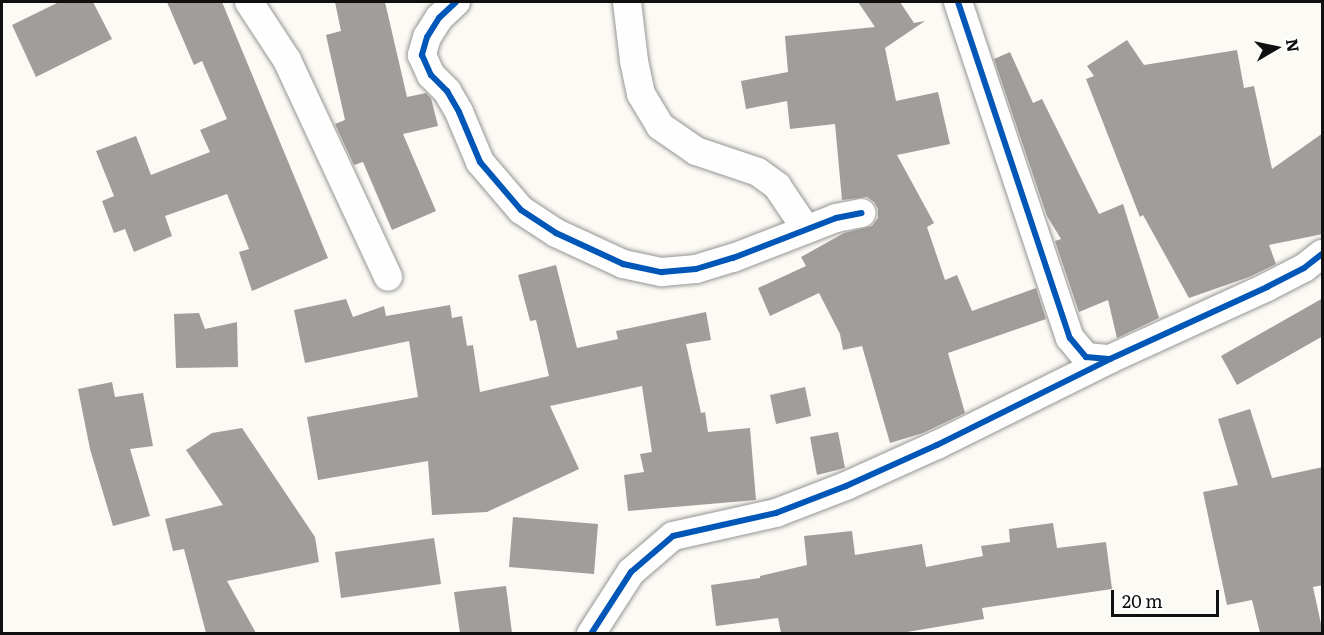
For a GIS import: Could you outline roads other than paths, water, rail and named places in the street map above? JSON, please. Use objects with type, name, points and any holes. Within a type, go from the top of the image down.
[{"type":"street","points":[[249,2],[287,60],[388,277]]},
{"type":"street","points":[[456,2],[440,18],[427,37],[422,55],[432,75],[447,90],[459,112],[480,162],[521,210],[556,233],[624,264],[662,272],[705,267],[806,229],[862,213]]},
{"type":"street","points":[[627,2],[634,62],[641,94],[660,126],[696,151],[758,172],[777,186],[806,229]]},
{"type":"street","points":[[958,2],[1070,338],[1086,357],[1110,359]]},
{"type":"street","points":[[591,633],[631,572],[673,537],[776,513],[846,486],[938,445],[1110,359],[1267,287],[1304,268],[1323,254]]}]
